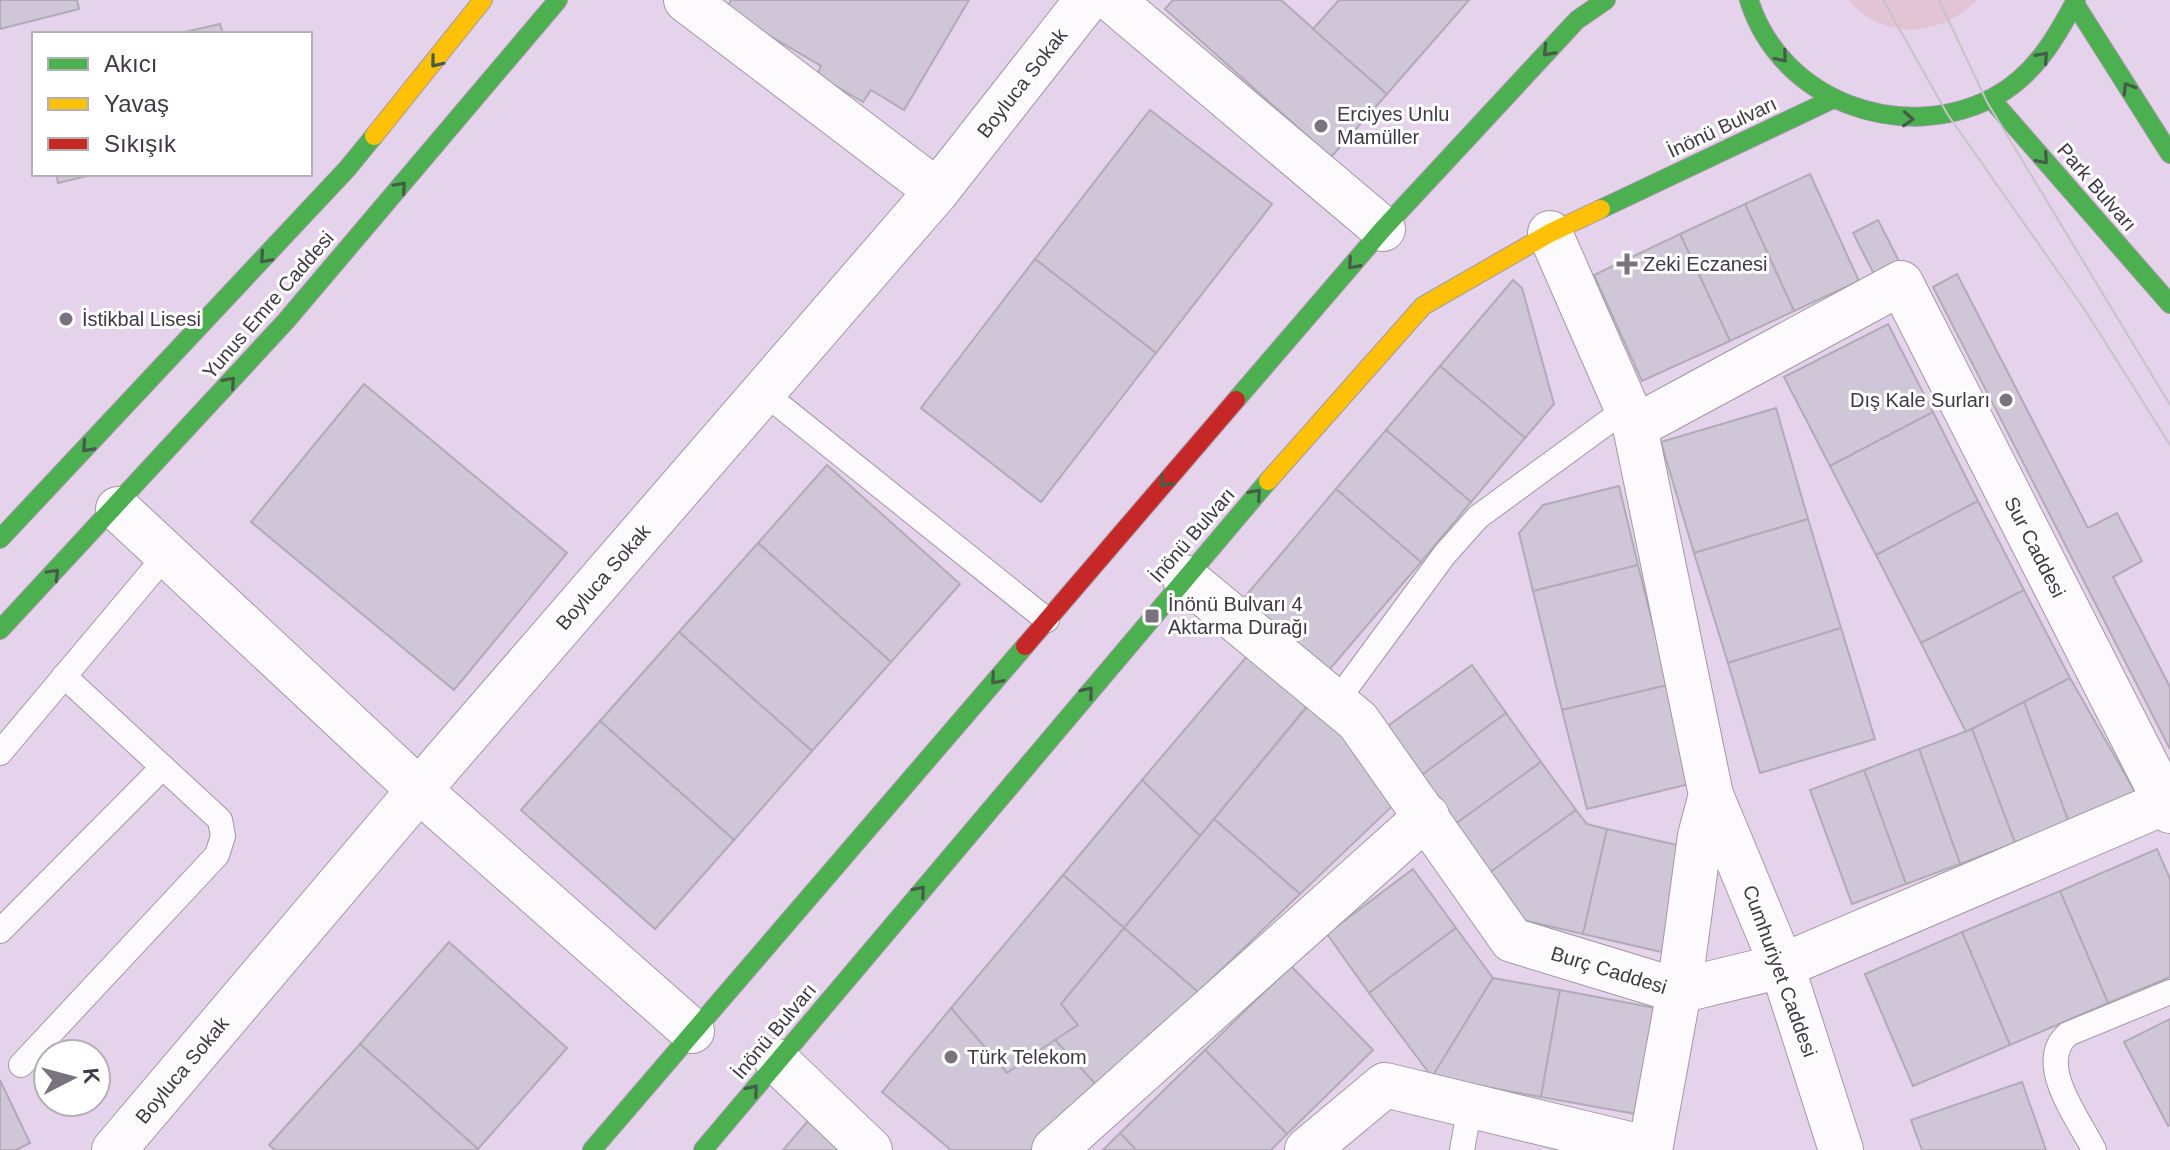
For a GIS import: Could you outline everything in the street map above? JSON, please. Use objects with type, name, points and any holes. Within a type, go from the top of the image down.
[{"type":"main road","name":"Yunus Emre Caddesi","points":[[0,539],[347,169],[483,0]]},
{"type":"main road","name":"Yunus Emre Caddesi","points":[[0,630],[118,509],[418,168],[558,0]]},
{"type":"main road","points":[[592,1150],[1383,229],[1577,20],[1606,0]]},
{"type":"main road","points":[[1749,0],[1768,41],[1792,70],[1833,99],[1852,109],[1887,118],[1923,119],[1958,113],[1992,100],[2022,80],[2047,54],[2075,2],[2170,154]]},
{"type":"main road","name":"İnönü Bulvarı","points":[[703,1150],[1184,577],[1423,306],[1550,233],[1833,99]]},
{"type":"main road","name":"Park Bulvarı","points":[[1992,100],[2170,304]]},
{"type":"street","points":[[686,0],[937,191]]},
{"type":"street","name":"Boyluca Sokak","points":[[114,1150],[419,790],[937,191],[1087,0]]},
{"type":"street","points":[[1112,0],[1383,229]]},
{"type":"street","name":"Cumhuriyet Caddesi","points":[[1550,233],[1631,417],[1711,795],[1782,966],[1841,1150]]},
{"type":"street","name":"Sur Caddesi","points":[[1631,417],[1901,283],[2168,807]]},
{"type":"street","points":[[118,509],[419,790],[692,1031]]},
{"type":"street","name":"Burç Caddesi","points":[[1184,577],[1358,721],[1512,940],[1679,991],[1782,966],[2168,807]]},
{"type":"street","points":[[1307,1150],[1385,1085],[1650,1150],[1679,991],[1700,836],[1711,795]]},
{"type":"street","points":[[1054,1150],[1427,816]]},
{"type":"street","points":[[777,1061],[870,1150]]},
{"type":"lane","points":[[763,392],[1047,620]]},
{"type":"lane","points":[[1336,702],[1445,554],[1478,517],[1631,417]]},
{"type":"lane","points":[[0,753],[167,554]]},
{"type":"lane","points":[[21,1065],[217,855],[223,836],[220,820],[64,676]]},
{"type":"lane","points":[[0,931],[163,767]]},
{"type":"lane","points":[[2094,1150],[2055,1070],[2057,1047],[2068,1034],[2170,992]]},
{"type":"lane","points":[[1462,1150],[1470,1106]]},
{"type":"shaded area","points":[[0,0],[2170,0],[2170,1150],[0,1150]]},
{"type":"shaded area","points":[[1849,0],[1977,0],[1947,21],[1913,29],[1878,23]]},
{"type":"building","points":[[0,0],[77,0],[79,9],[0,29]]},
{"type":"building","points":[[731,0],[969,0],[904,110],[871,90],[863,102],[817,75],[821,66],[726,10]]},
{"type":"building","points":[[1173,0],[1281,0],[1387,94],[1331,157],[1165,9]]},
{"type":"building","points":[[1339,0],[1469,0],[1387,94],[1313,29]]},
{"type":"building","points":[[220,24],[222,32],[185,32]]},
{"type":"building","points":[[1150,110],[1272,204],[1156,353],[1035,259]]},
{"type":"building","points":[[1810,174],[1859,281],[1794,311],[1745,204]]},
{"type":"building","points":[[56,176],[87,176],[58,183]]},
{"type":"building","points":[[1745,204],[1794,311],[1730,341],[1680,234]]},
{"type":"building","points":[[1878,220],[1902,267],[1877,280],[1853,233]]},
{"type":"building","points":[[1680,234],[1730,341],[1642,381],[1594,275]]},
{"type":"building","points":[[1035,259],[1156,353],[1041,502],[921,408]]},
{"type":"building","name":"Dış Kale Surları","points":[[1957,274],[2088,528],[2117,513],[2142,561],[2113,577],[2170,687],[2170,749],[1933,287]]},
{"type":"building","points":[[1513,280],[1522,288],[1554,404],[1525,438],[1440,366]]},
{"type":"building","points":[[1888,324],[1933,412],[1830,466],[1784,377]]},
{"type":"building","points":[[1440,366],[1525,438],[1471,502],[1386,430]]},
{"type":"building","points":[[364,384],[567,553],[454,690],[251,522]]},
{"type":"building","points":[[1776,408],[1808,519],[1694,553],[1661,442]]},
{"type":"building","points":[[1933,412],[1978,501],[1876,555],[1830,466]]},
{"type":"building","points":[[1386,430],[1471,502],[1421,562],[1336,489]]},
{"type":"building","points":[[827,465],[960,584],[891,662],[758,543]]},
{"type":"building","points":[[1619,486],[1638,565],[1533,591],[1519,533],[1543,505]]},
{"type":"building","points":[[1336,489],[1421,562],[1318,683],[1233,611]]},
{"type":"building","points":[[1978,501],[2024,590],[1921,643],[1876,555]]},
{"type":"building","points":[[1808,519],[1841,628],[1728,663],[1694,553]]},
{"type":"building","points":[[758,543],[891,662],[812,751],[679,632]]},
{"type":"building","points":[[1638,565],[1668,685],[1562,710],[1533,591]]},
{"type":"building","points":[[2024,590],[2070,678],[1966,732],[1921,643]]},
{"type":"building","points":[[1841,628],[1875,739],[1760,773],[1728,663]]},
{"type":"building","points":[[679,632],[812,751],[734,840],[600,721]]},
{"type":"building","points":[[1248,655],[1307,706],[1200,836],[1142,780]]},
{"type":"building","points":[[1472,665],[1506,713],[1419,777],[1385,728]]},
{"type":"building","points":[[2070,678],[2138,797],[2069,823],[2024,702]]},
{"type":"building","points":[[1668,685],[1693,783],[1587,809],[1562,710]]},
{"type":"building","points":[[1317,695],[1407,792],[1300,894],[1214,819]]},
{"type":"building","points":[[2024,702],[2069,823],[2015,843],[1972,729]]},
{"type":"building","points":[[1506,713],[1541,762],[1454,825],[1419,777]]},
{"type":"building","points":[[600,721],[734,840],[655,929],[521,810]]},
{"type":"building","points":[[1972,729],[2015,843],[1960,864],[1919,749]]},
{"type":"building","points":[[1919,749],[1960,864],[1906,884],[1864,770]]},
{"type":"building","points":[[1541,762],[1576,810],[1489,873],[1454,825]]},
{"type":"building","points":[[1864,770],[1906,884],[1852,904],[1810,790]]},
{"type":"building","points":[[1142,780],[1200,836],[1124,928],[1063,875]]},
{"type":"building","points":[[1576,810],[1587,824],[1607,829],[1583,934],[1523,920],[1489,873]]},
{"type":"building","points":[[1214,819],[1300,894],[1198,992],[1124,928]]},
{"type":"building","points":[[1607,829],[1690,848],[1666,953],[1583,934]]},
{"type":"building","points":[[2157,849],[2170,879],[2170,977],[2108,1003],[2060,891]]},
{"type":"building","points":[[1413,869],[1456,928],[1369,993],[1327,934]]},
{"type":"building","points":[[1063,875],[1124,928],[1061,1004],[1078,1025],[1007,1073],[951,1008]]},
{"type":"building","points":[[2060,891],[2108,1003],[2010,1045],[1962,932]]},
{"type":"building","points":[[1124,928],[1198,992],[1099,1088],[1055,1040],[1078,1025],[1061,1004]]},
{"type":"building","points":[[1456,928],[1493,978],[1432,1077],[1369,993]]},
{"type":"building","points":[[1962,932],[2010,1045],[1913,1086],[1865,974]]},
{"type":"building","points":[[449,942],[567,1048],[478,1149],[360,1044]]},
{"type":"building","points":[[1291,966],[1373,1050],[1287,1134],[1205,1050]]},
{"type":"building","points":[[1493,978],[1560,990],[1541,1097],[1432,1077]]},
{"type":"building","points":[[1560,990],[1666,1010],[1647,1116],[1541,1097]]},
{"type":"building","points":[[951,1008],[1007,1073],[1055,1040],[1099,1088],[1034,1150],[951,1150],[882,1092]]},
{"type":"building","points":[[2170,1019],[2170,1125],[2168,1126],[2124,1042]]},
{"type":"building","points":[[360,1044],[478,1149],[275,1150],[269,1145]]},
{"type":"building","points":[[1205,1050],[1287,1134],[1271,1150],[1136,1150],[1120,1133]]},
{"type":"building","points":[[0,1080],[30,1143],[16,1150],[0,1150]]},
{"type":"building","points":[[2022,1082],[2046,1150],[1922,1150],[1911,1120]]},
{"type":"building","points":[[808,1121],[841,1150],[783,1150]]},
{"type":"building","points":[[1120,1133],[1136,1150],[1103,1150]]},
{"type":"tram line","points":[[1883,0],[1948,115],[2085,310],[2170,445]]},
{"type":"tram line","points":[[1939,0],[1987,102],[2170,405]]},
{"type":"traffic: fast","points":[[0,630],[286,321],[558,0]]},
{"type":"traffic: fast","points":[[1236,400],[1383,229],[1577,20],[1606,0]]},
{"type":"traffic: fast","points":[[1749,0],[1765,35],[1788,65],[1817,88],[1849,105],[1885,114],[1922,116],[1959,111],[2008,88],[2042,55],[2076,0]]},
{"type":"traffic: fast","points":[[2075,4],[2170,154]]},
{"type":"traffic: fast","points":[[1601,209],[1833,99]]},
{"type":"traffic: fast","points":[[1992,100],[2170,304]]},
{"type":"traffic: fast","points":[[0,539],[347,169],[374,136]]},
{"type":"traffic: fast","points":[[703,1150],[1268,481]]},
{"type":"traffic: fast","points":[[592,1150],[1025,646]]},
{"type":"traffic: slow","points":[[374,136],[483,0]]},
{"type":"traffic: slow","points":[[1268,481],[1423,306],[1550,233],[1601,209]]},
{"type":"traffic: jam","points":[[1025,646],[1236,400]]},
{"type":"place","name":"Erciyes Unlu Mamüller","points":[[1321,126]]},
{"type":"place","name":"Zeki Eczanesi","points":[[1627,264]]},
{"type":"place","name":"İstikbal Lisesi","points":[[66,319]]},
{"type":"place","name":"Dış Kale Surları","points":[[2006,400]]},
{"type":"place","name":"İnönü Bulvarı 4 Aktarma Durağı","points":[[1152,616]]},
{"type":"place","name":"Türk Telekom","points":[[951,1057]]}]
